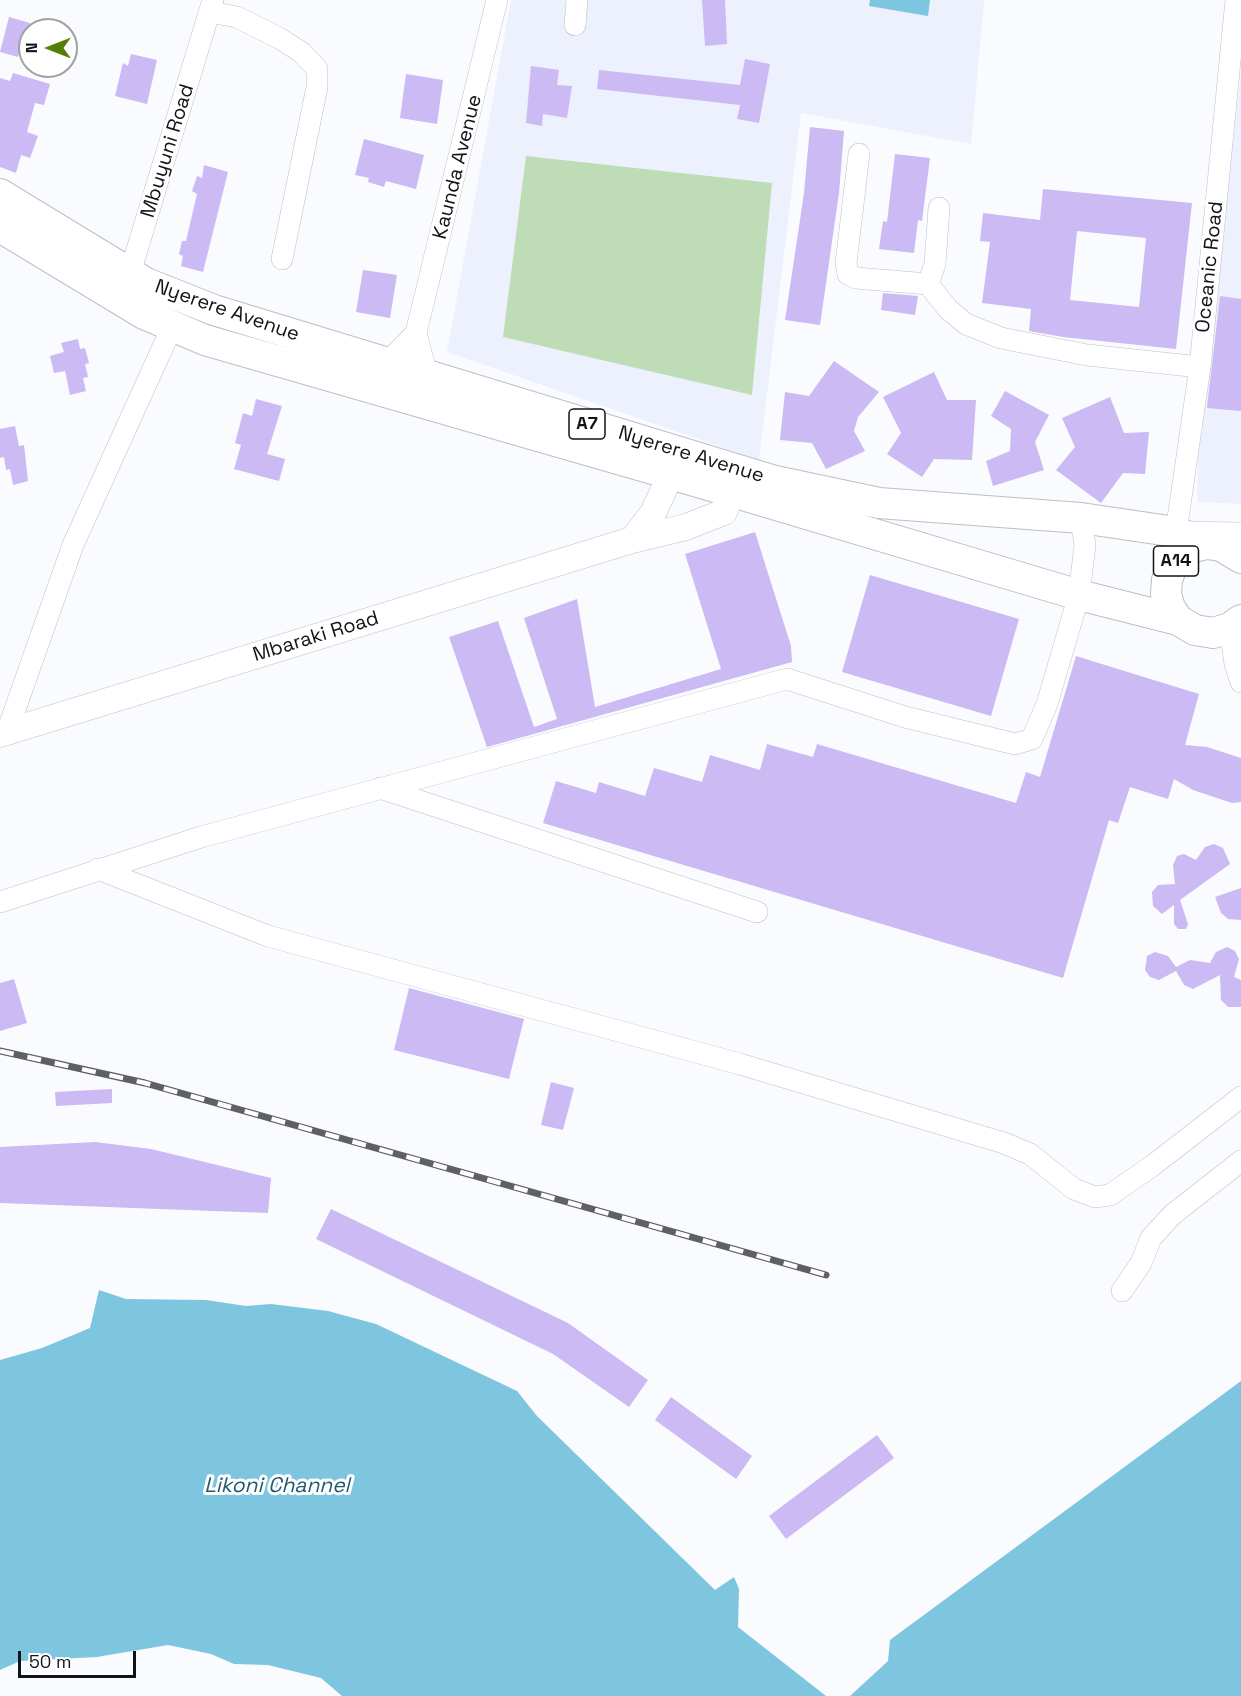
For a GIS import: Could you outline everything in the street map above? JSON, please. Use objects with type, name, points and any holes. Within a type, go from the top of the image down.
[{"type":"highway","name":"Nyerere Avenue","points":[[0,194],[126,287],[172,327],[205,340],[383,376]]},
{"type":"highway","name":"Nyerere Avenue","points":[[0,226],[126,287],[167,292],[383,376],[737,481],[1079,595],[1213,633],[1236,624]]},
{"type":"highway","points":[[205,340],[214,310]]},
{"type":"highway","name":"Nyerere Avenue","points":[[737,481],[775,481],[879,503],[1081,518],[1176,532],[1207,544]]},
{"type":"highway","name":"A14","points":[[1187,625],[1170,608],[1166,594],[1169,573],[1181,555],[1207,544],[1221,546],[1241,558]]},
{"type":"main road","points":[[632,540],[653,513],[676,463]]},
{"type":"main road","name":"Mbaraki Road","points":[[4,733],[632,540],[686,527],[724,512],[737,481]]},
{"type":"street","name":"Kaunda Avenue","points":[[422,388],[416,333],[497,0]]},
{"type":"street","points":[[576,25],[577,0]]},
{"type":"street","name":"Oceanic Road","points":[[1176,532],[1200,367],[1236,0]]},
{"type":"street","points":[[212,6],[279,38],[301,52],[317,69],[317,87],[282,259]]},
{"type":"street","name":"Mbuyuni Road","points":[[126,287],[212,6]]},
{"type":"street","points":[[860,154],[846,263],[848,274],[856,278],[928,284],[948,309],[966,324],[1001,338],[1087,355],[1200,367]]},
{"type":"street","points":[[928,284],[935,264],[939,208]]},
{"type":"street","points":[[4,733],[73,544],[172,327]]},
{"type":"street","points":[[383,376],[416,333]]},
{"type":"street","points":[[0,902],[201,837],[787,679],[905,717],[1015,744],[1032,739],[1047,704],[1079,595],[1085,545],[1081,518]]},
{"type":"street","points":[[1176,532],[1241,533]]},
{"type":"street","points":[[1236,624],[1238,673]]},
{"type":"street","points":[[1187,625],[1238,673]]},
{"type":"street","points":[[380,788],[758,912]]},
{"type":"street","points":[[98,869],[268,936],[740,1064],[1004,1143],[1030,1154],[1074,1189],[1095,1197],[1110,1195],[1152,1166],[1241,1097]]},
{"type":"street","points":[[1122,1292],[1141,1263],[1151,1238],[1165,1222],[1241,1161]]},
{"type":"shaded area","points":[[511,0],[984,0],[971,144],[801,113],[759,460],[447,352]]},
{"type":"shaded area","points":[[1241,72],[1241,504],[1197,502],[1198,460]]},
{"type":"green space","points":[[526,156],[772,183],[752,395],[503,337]]},
{"type":"water","points":[[870,0],[930,0],[928,16],[869,6]]},
{"type":"water","name":"Likoni Channel","points":[[99,1290],[126,1299],[206,1300],[246,1306],[271,1304],[328,1311],[376,1324],[517,1391],[537,1416],[715,1590],[734,1577],[739,1589],[738,1627],[826,1696],[342,1696],[321,1678],[268,1665],[234,1664],[211,1654],[168,1645],[97,1657],[20,1661],[0,1670],[0,1360],[42,1348],[90,1328]]},
{"type":"water","points":[[1241,1381],[1241,1696],[850,1696],[888,1661],[890,1640]]},
{"type":"building","points":[[702,0],[725,0],[727,44],[705,46]]},
{"type":"building","points":[[9,17],[18,20],[18,57],[0,52]]},
{"type":"building","points":[[131,54],[157,60],[147,104],[115,96],[123,63],[128,66]]},
{"type":"building","points":[[745,59],[770,64],[759,123],[737,119],[740,105],[597,89],[599,70],[740,85]]},
{"type":"building","points":[[531,66],[559,70],[557,85],[572,86],[567,118],[543,114],[542,126],[526,123]]},
{"type":"building","points":[[13,73],[18,74],[18,78],[30,78],[50,84],[44,105],[35,103],[27,132],[38,136],[30,158],[21,155],[16,173],[0,167],[0,78],[10,81]]},
{"type":"building","points":[[406,74],[443,80],[437,124],[400,118]]},
{"type":"building","points":[[810,127],[844,131],[839,193],[820,325],[785,320],[804,193]]},
{"type":"building","points":[[364,139],[424,155],[416,189],[386,181],[384,187],[368,182],[369,178],[355,175]]},
{"type":"building","points":[[895,154],[930,158],[922,221],[918,220],[914,253],[879,249],[883,221],[887,222]]},
{"type":"building","points":[[204,165],[228,172],[203,272],[181,266],[183,256],[179,254],[182,241],[186,241],[197,194],[192,191],[197,176],[202,178]]},
{"type":"building","points":[[1043,189],[1192,203],[1176,349],[1063,337],[1029,331],[1031,309],[982,303],[990,242],[980,241],[983,213],[1040,220]],"holes":[[[1077,231],[1146,238],[1139,307],[1070,300]]]},
{"type":"building","points":[[363,270],[397,275],[390,318],[356,312]]},
{"type":"building","points":[[883,293],[918,296],[915,315],[881,310]]},
{"type":"building","points":[[1220,296],[1241,299],[1241,411],[1207,408]]},
{"type":"building","points":[[78,339],[80,349],[85,348],[89,363],[85,364],[88,377],[83,378],[86,391],[70,395],[65,371],[54,373],[50,356],[64,352],[61,343]]},
{"type":"building","points":[[834,361],[879,392],[858,417],[854,431],[865,451],[826,469],[812,443],[780,440],[785,392],[809,396]]},
{"type":"building","points":[[934,372],[947,400],[976,400],[972,460],[934,459],[922,477],[887,454],[901,433],[883,397]]},
{"type":"building","points":[[1005,391],[1049,415],[1035,442],[1044,470],[993,486],[986,461],[1010,451],[1011,429],[991,416]]},
{"type":"building","points":[[1110,397],[1124,433],[1149,432],[1145,474],[1123,473],[1101,503],[1056,470],[1075,447],[1062,418]]},
{"type":"building","points":[[256,399],[282,406],[267,454],[285,459],[279,481],[234,469],[241,445],[235,443],[243,413],[252,416]]},
{"type":"building","points":[[15,426],[19,446],[24,445],[28,481],[13,485],[10,469],[6,470],[4,457],[0,458],[0,429]]},
{"type":"building","points":[[755,532],[791,646],[792,662],[487,747],[449,637],[498,621],[534,727],[557,719],[524,618],[577,599],[595,707],[721,669],[685,554]]},
{"type":"building","points":[[870,575],[1019,619],[991,716],[842,672]]},
{"type":"building","points":[[1076,656],[1199,694],[1185,745],[1207,747],[1241,758],[1241,802],[1232,803],[1193,790],[1174,779],[1168,799],[1130,787],[1118,823],[1109,820],[1063,978],[543,823],[556,781],[596,793],[599,782],[645,796],[654,768],[702,782],[710,755],[760,770],[767,744],[813,757],[817,744],[1016,803],[1026,772],[1040,777]]},
{"type":"building","points":[[1214,844],[1223,848],[1230,864],[1180,900],[1188,924],[1186,929],[1178,929],[1174,924],[1174,905],[1162,914],[1153,906],[1152,892],[1158,885],[1175,884],[1173,865],[1177,856],[1184,854],[1196,860],[1205,847]]},
{"type":"building","points":[[1241,888],[1241,920],[1228,919],[1221,913],[1215,897]]},
{"type":"building","points":[[1227,947],[1235,951],[1239,959],[1234,977],[1241,980],[1241,1007],[1228,1007],[1221,1000],[1220,975],[1193,989],[1184,985],[1176,971],[1159,980],[1150,977],[1145,970],[1147,956],[1155,952],[1168,956],[1176,967],[1190,960],[1210,963],[1216,952]]},
{"type":"building","points":[[14,979],[27,1023],[0,1031],[0,983]]},
{"type":"building","points":[[409,988],[524,1019],[509,1079],[394,1050]]},
{"type":"building","points":[[551,1082],[574,1088],[563,1130],[541,1125]]},
{"type":"building","points":[[112,1089],[112,1103],[56,1106],[55,1092]]},
{"type":"building","points":[[95,1142],[151,1149],[271,1178],[268,1213],[0,1203],[0,1147]]},
{"type":"building","points":[[331,1209],[568,1323],[648,1380],[629,1407],[553,1354],[316,1239]]},
{"type":"building","points":[[671,1397],[752,1456],[736,1479],[655,1420]]},
{"type":"building","points":[[877,1435],[894,1458],[786,1539],[769,1516]]},
{"type":"railway","points":[[0,1051],[145,1083],[826,1275]]}]
